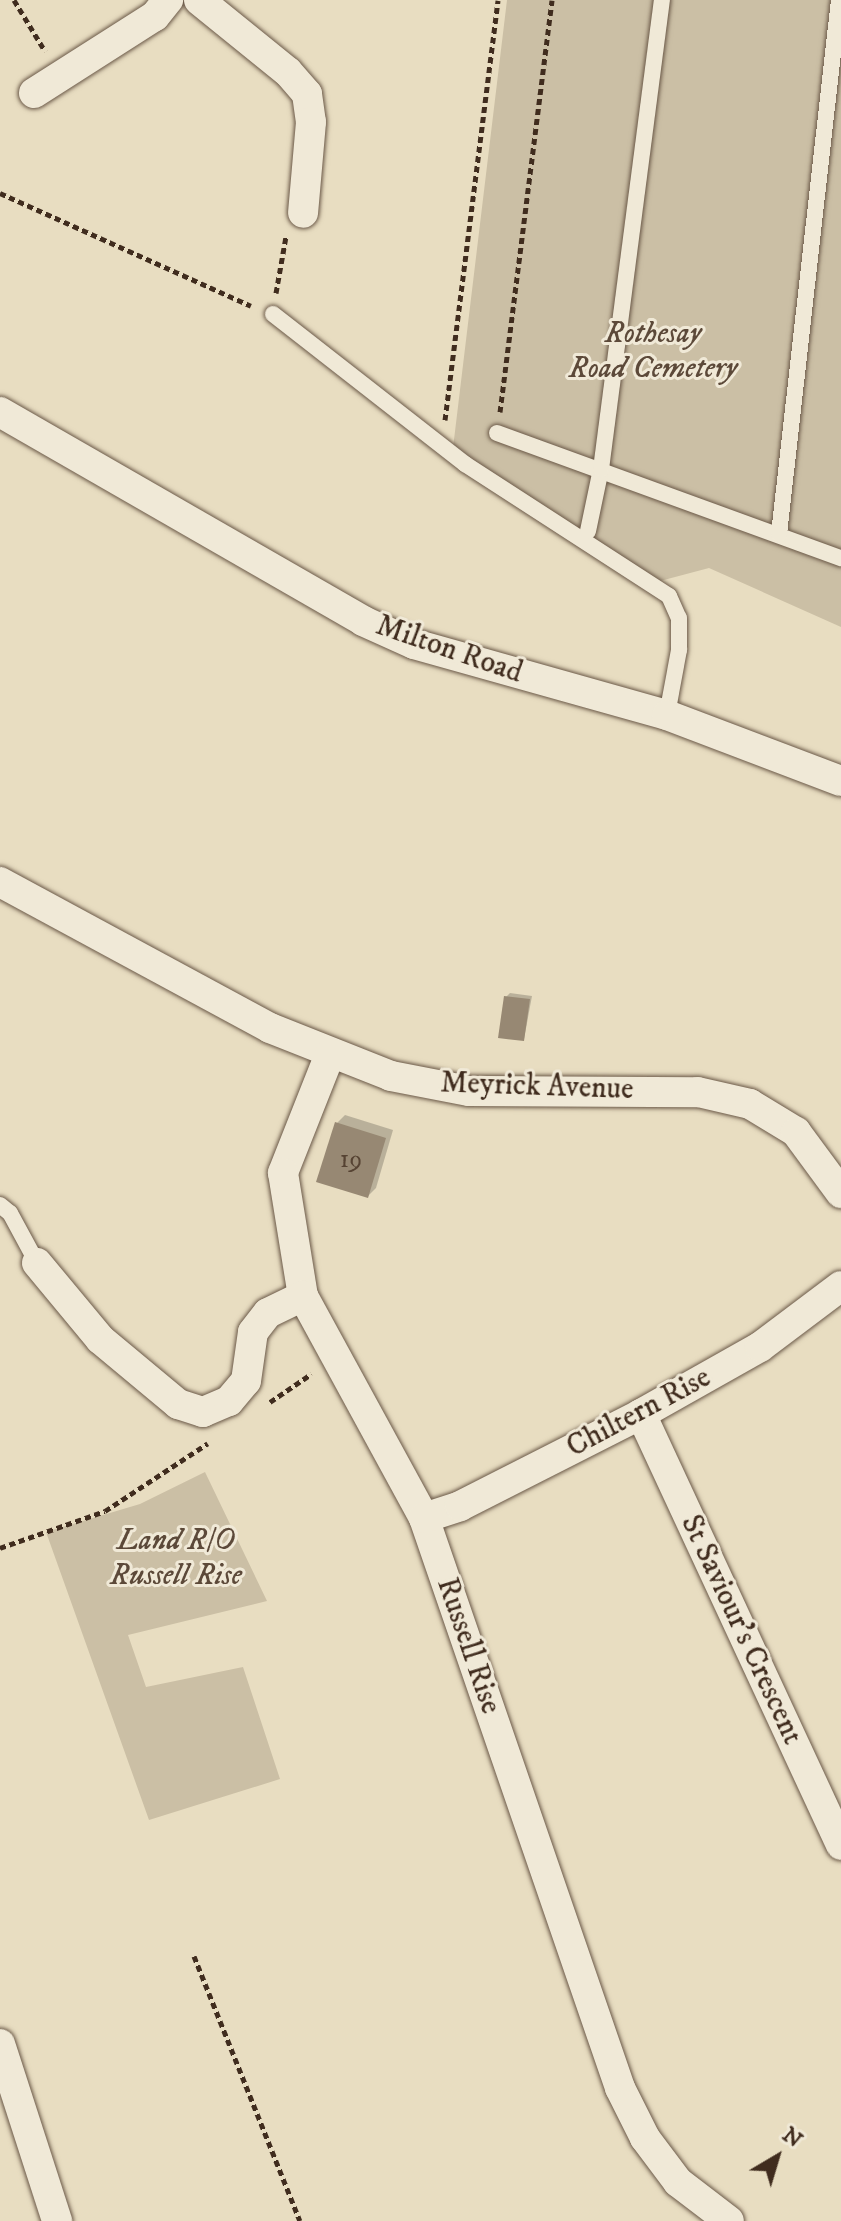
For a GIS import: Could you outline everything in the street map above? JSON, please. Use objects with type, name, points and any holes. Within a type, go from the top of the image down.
[{"type":"street","points":[[34,93],[155,16],[168,0]]},
{"type":"street","points":[[199,0],[288,72],[307,94],[311,122],[303,213]]},
{"type":"street","name":"Milton Road","points":[[0,412],[363,621],[414,644],[667,715],[841,781]]},
{"type":"street","name":"Meyrick Avenue","points":[[0,882],[270,1028],[391,1076],[469,1091],[698,1092],[750,1104],[796,1132],[841,1193]]},
{"type":"street","name":"Russell Rise","points":[[330,1054],[283,1173],[303,1296],[424,1518],[620,2088],[645,2138],[678,2182],[729,2221]]},
{"type":"street","points":[[37,1263],[100,1339],[178,1404],[203,1412],[229,1401],[246,1381],[253,1332],[268,1313],[303,1296]]},
{"type":"street","name":"Chiltern Rise","points":[[424,1518],[460,1506],[641,1414],[760,1347],[841,1286]]},
{"type":"street","name":"St Saviour's Crescent","points":[[641,1414],[841,1845]]},
{"type":"street","points":[[0,2044],[57,2221]]},
{"type":"lane","points":[[588,531],[601,469],[662,0]]},
{"type":"lane","points":[[779,534],[839,0]]},
{"type":"lane","points":[[273,314],[507,493],[669,596],[679,618],[679,640],[667,715]]},
{"type":"lane","points":[[497,433],[841,558]]},
{"type":"lane","points":[[0,1205],[10,1213],[37,1263]]},
{"type":"path","points":[[14,0],[61,77]]},
{"type":"path","points":[[442,442],[498,0]]},
{"type":"path","points":[[497,433],[552,0]]},
{"type":"path","points":[[0,193],[273,314],[283,241],[303,213]]},
{"type":"path","points":[[260,1408],[337,1357]]},
{"type":"path","points":[[0,1548],[105,1511],[221,1434]]},
{"type":"path","points":[[194,1956],[300,2221]]},
{"type":"green space","name":"Rothesay Road Cemetery","points":[[507,0],[841,0],[841,627],[709,568],[660,581],[453,448]]},
{"type":"green space","name":"Land R/O Russell Rise","points":[[205,1472],[267,1601],[128,1635],[146,1687],[243,1667],[280,1779],[149,1820],[46,1532],[140,1504]]},
{"type":"building","points":[[504,996],[530,999],[524,1041],[498,1038]]},
{"type":"building","points":[[335,1122],[386,1138],[368,1198],[316,1182]]}]
